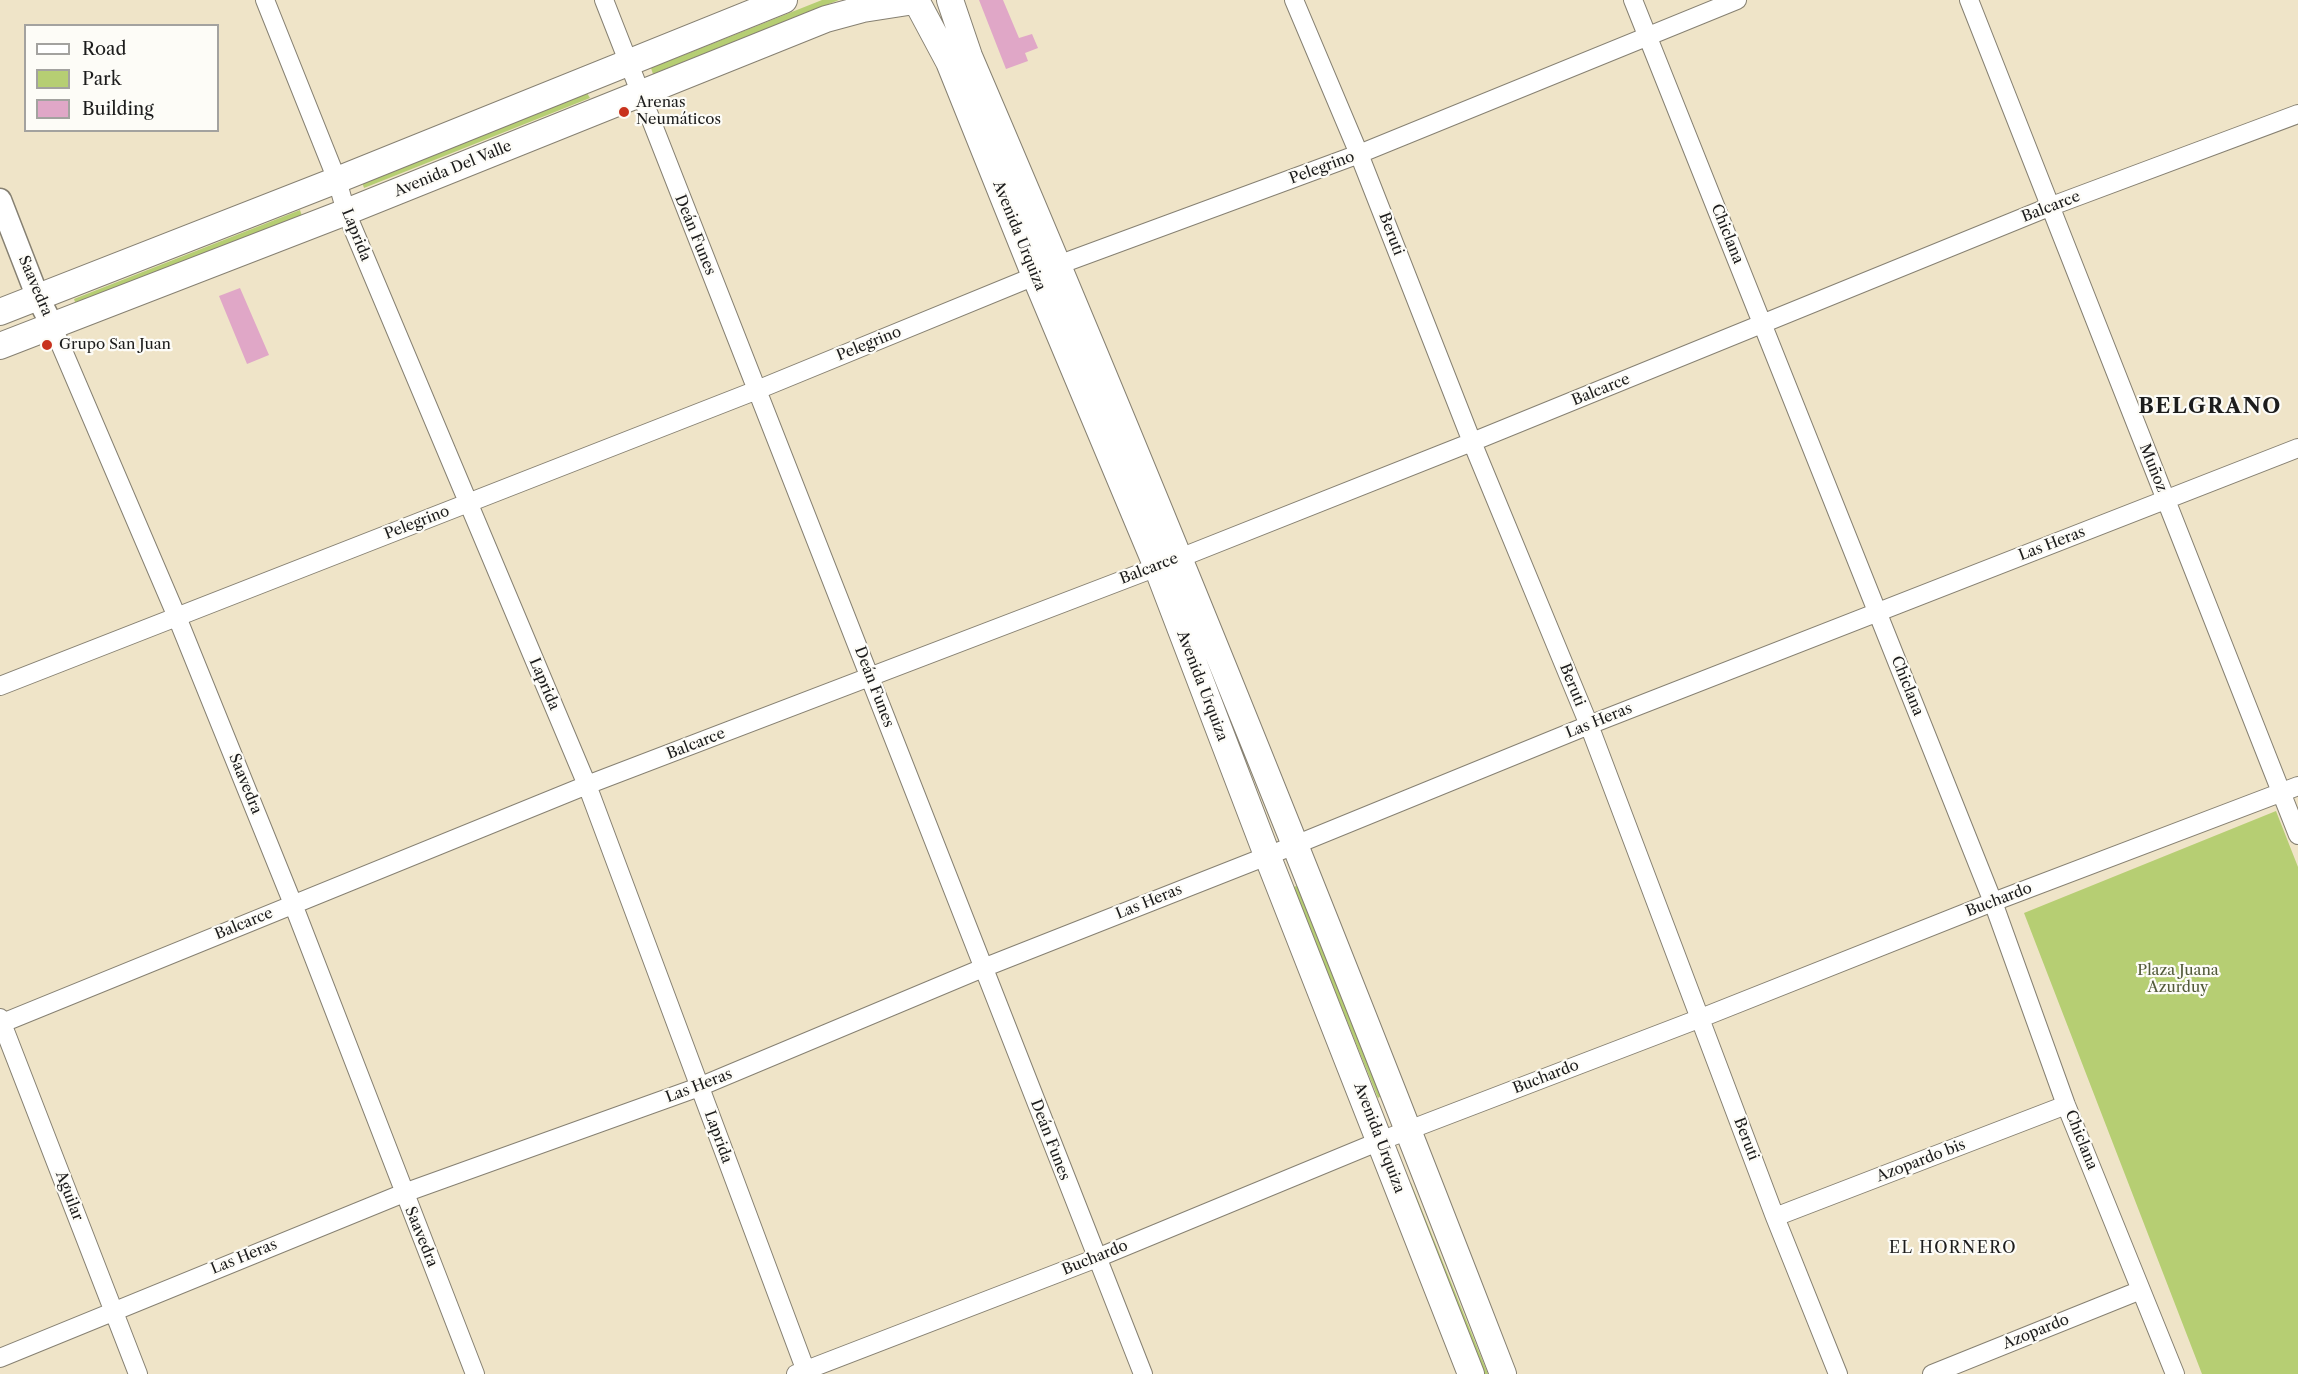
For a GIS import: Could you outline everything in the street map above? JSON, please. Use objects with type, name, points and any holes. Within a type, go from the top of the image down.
[{"type":"main road","points":[[0,312],[337,180],[784,0]]},
{"type":"main road","points":[[950,0],[969,56],[1058,265],[1168,562],[1295,846],[1409,1130],[1503,1374]]},
{"type":"main road","name":"Avenida Del Valle","points":[[0,346],[346,212],[826,20],[863,9],[918,1]]},
{"type":"main road","name":"Avenida Urquiza","points":[[918,1],[949,62],[1035,276],[1168,562],[1267,855],[1471,1374]]},
{"type":"street","name":"Laprida","points":[[265,0],[337,180],[346,212],[587,786],[803,1373]]},
{"type":"street","name":"Deán Funes","points":[[604,0],[1143,1374]]},
{"type":"street","name":"Beruti","points":[[1294,0],[1359,154],[1472,442],[1589,725],[1775,1216],[1838,1374]]},
{"type":"street","name":"Chiclana","points":[[1633,0],[1993,902],[2066,1105],[2175,1374]]},
{"type":"street","name":"Pelegrino","points":[[0,686],[757,390],[1058,265],[1359,154],[1737,0]]},
{"type":"street","name":"Muñoz","points":[[1969,0],[2166,500],[2289,789],[2298,835]]},
{"type":"street","name":"Balcarce","points":[[1,1022],[587,786],[870,678],[1472,442],[2049,207],[2298,114]]},
{"type":"street","name":"Saavedra","points":[[0,200],[38,298],[177,617],[293,904],[475,1374]]},
{"type":"street","name":"Las Heras","points":[[0,1358],[404,1193],[699,1087],[983,968],[1267,855],[1295,846],[1589,725],[2298,448]]},
{"type":"street","name":"Buchardo","points":[[803,1373],[1097,1258],[1380,1141],[2289,789]]},
{"type":"street","name":"Aguilar","points":[[1,1022],[138,1374]]},
{"type":"street","name":"Azopardo bis","points":[[1775,1216],[2066,1105]]},
{"type":"street","name":"Azopardo","points":[[1932,1374],[2141,1290]]},
{"type":"green space","points":[[822,0],[839,0],[653,74],[651,68]]},
{"type":"green space","points":[[587,93],[590,98],[364,188],[362,182]]},
{"type":"green space","points":[[300,210],[302,216],[76,305],[74,299]]},
{"type":"green space","name":"Plaza Juana Azurduy","points":[[2276,811],[2298,867],[2298,1374],[2202,1374],[2024,913]]},
{"type":"green space","points":[[1297,886],[1381,1096],[1378,1098],[1293,887]]},
{"type":"green space","points":[[1411,1183],[1488,1374],[1484,1374],[1408,1184]]},
{"type":"building","points":[[979,0],[1003,0],[1019,38],[1032,34],[1038,48],[1025,53],[1028,61],[1006,69]]},
{"type":"building","points":[[240,288],[269,355],[247,364],[219,296]]},
{"type":"place","name":"Arenas Neumáticos","points":[[624,112]]},
{"type":"place","name":"Grupo San Juan","points":[[47,345]]},
{"type":"district","name":"BELGRANO","points":[[2210,407]]},
{"type":"district","name":"EL HORNERO","points":[[1953,1248]]}]
